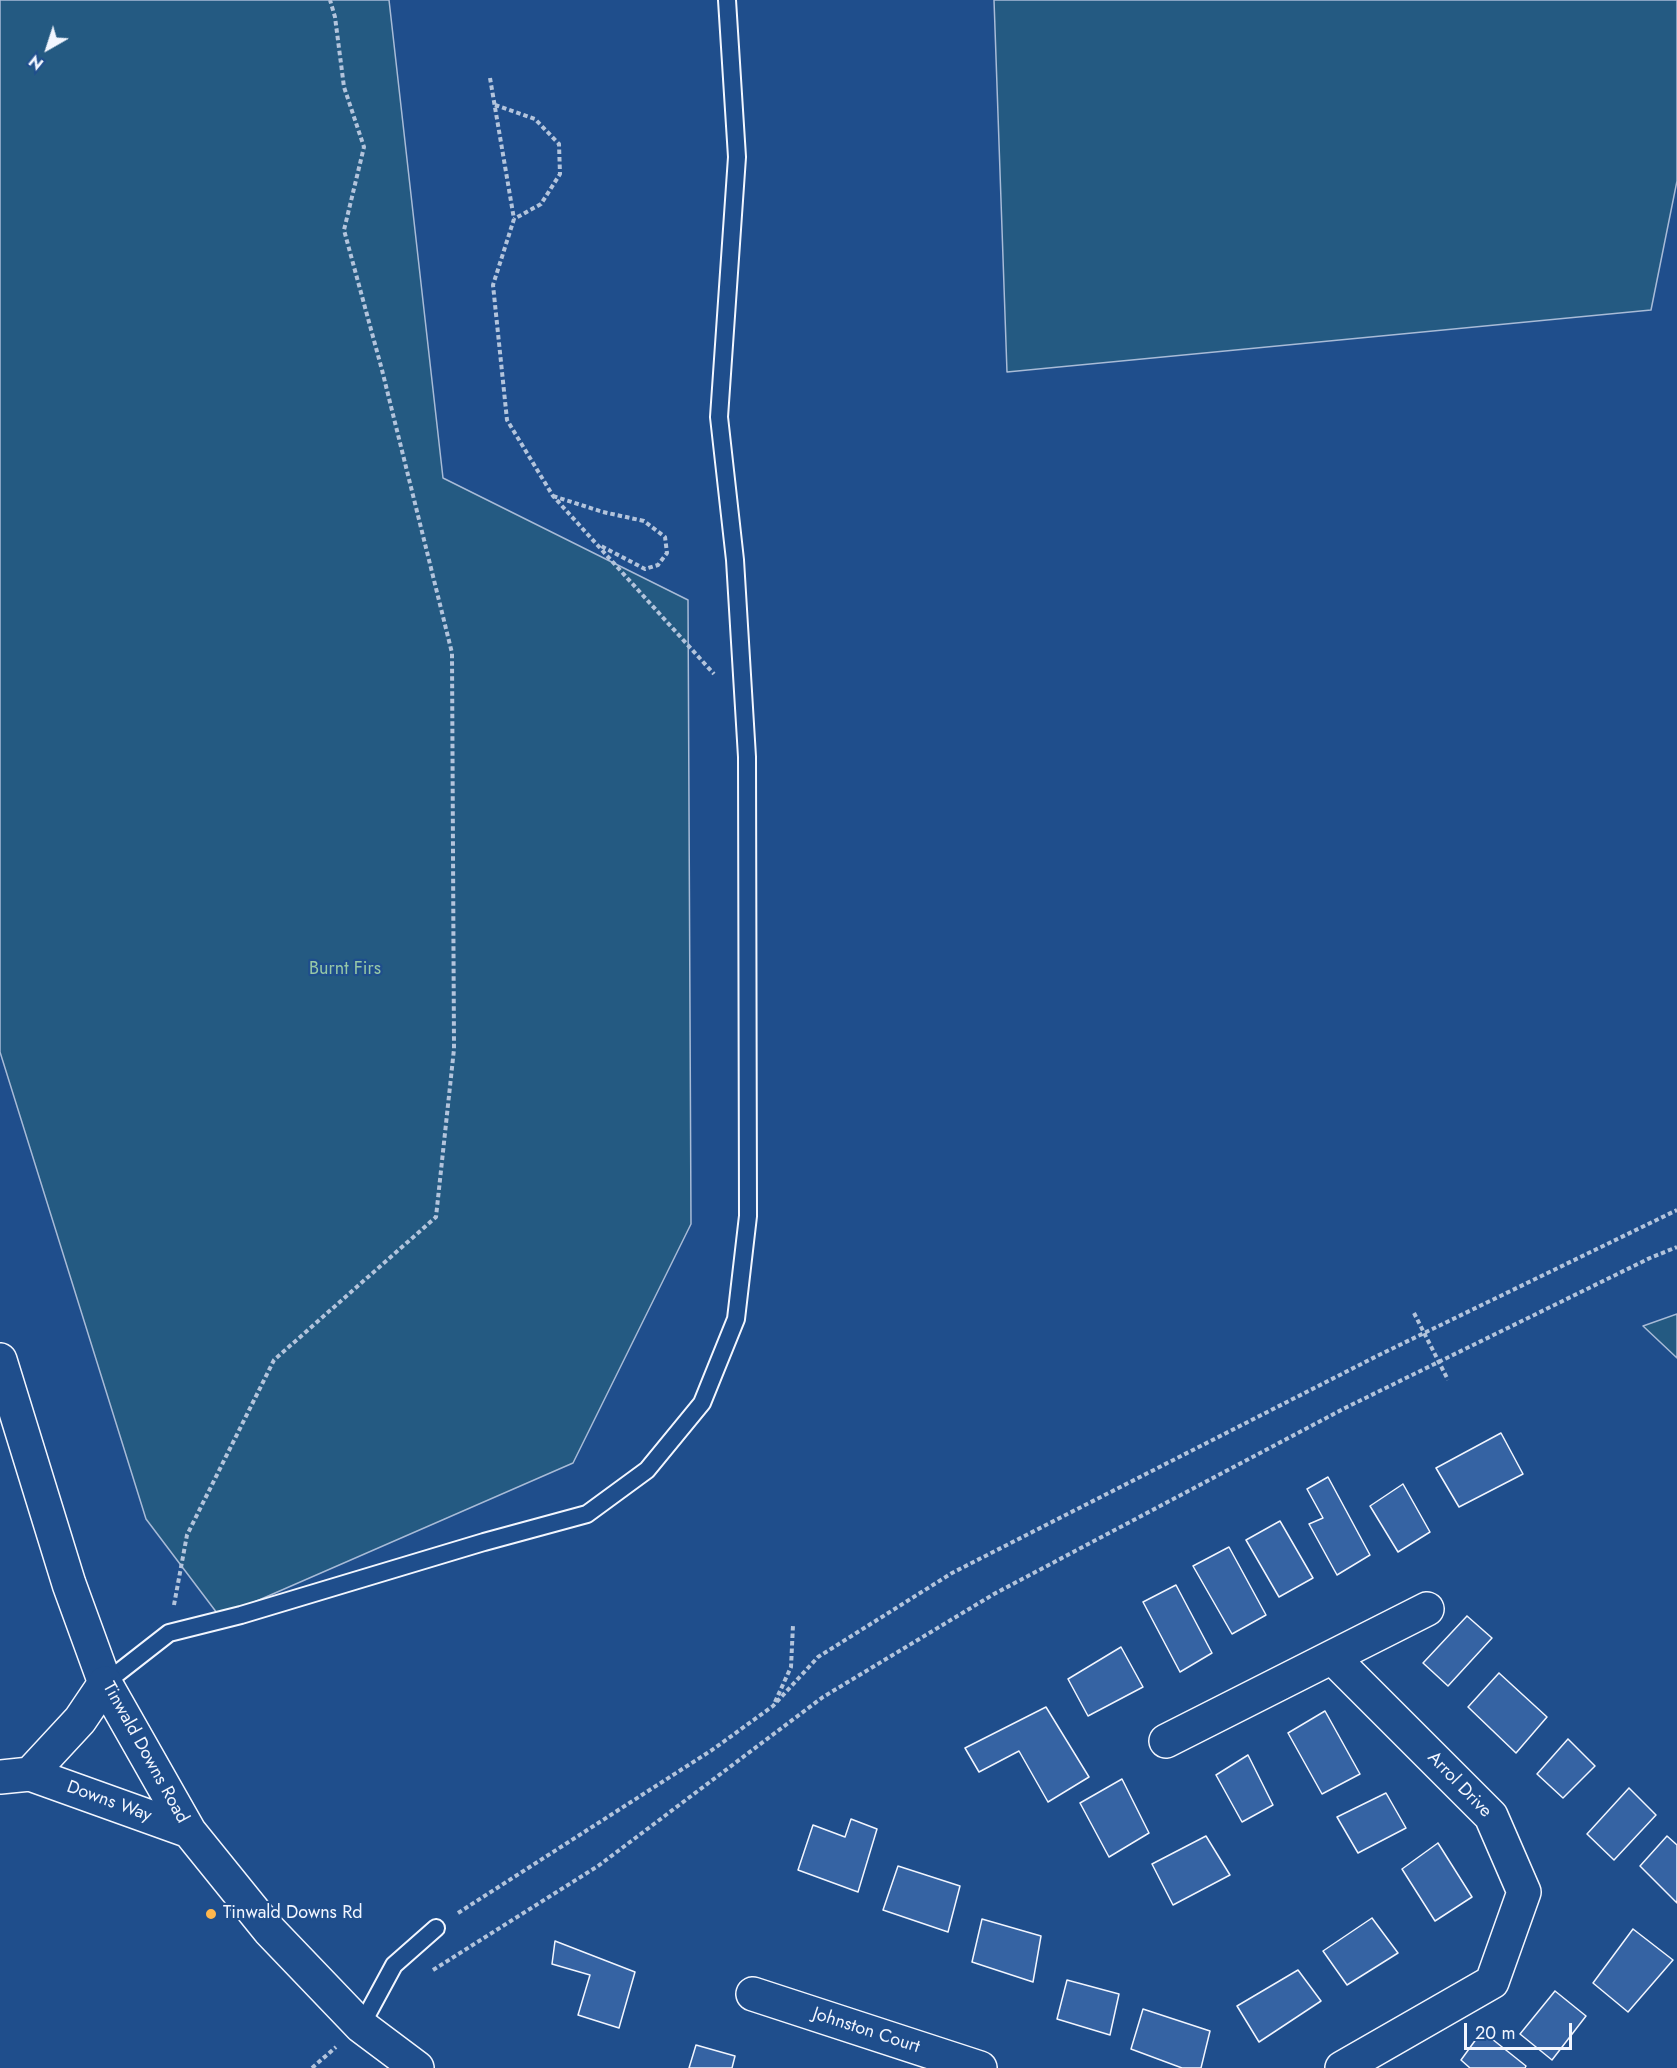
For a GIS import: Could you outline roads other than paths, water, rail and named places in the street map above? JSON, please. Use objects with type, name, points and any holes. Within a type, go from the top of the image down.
[{"type":"street","name":"Tinwald Downs Road","points":[[0,1360],[69,1584],[105,1683],[189,1832],[269,1930],[361,2026],[417,2068]]},
{"type":"street","points":[[1166,1741],[1427,1609]]},
{"type":"street","name":"Arrol Drive","points":[[1333,1658],[1491,1816],[1524,1892],[1492,1982],[1342,2068]]},
{"type":"street","name":"Downs Way","points":[[15,1775],[80,1720],[105,1683]]},
{"type":"street","name":"Downs Way","points":[[15,1775],[189,1832]]},
{"type":"street","name":"Johnston Court","points":[[753,1994],[980,2068]]},
{"type":"lane","points":[[105,1683],[169,1633],[241,1615],[484,1542],[587,1514],[647,1470],[702,1403],[736,1319],[748,1216],[747,757],[735,560],[719,417],[737,157],[727,0]]},
{"type":"lane","points":[[361,2026],[394,1965],[436,1928]]},
{"type":"place","name":"Tinwald Downs Rd","points":[[211,1914]]},
{"type":"park label","name":"Burnt Firs","points":[[345,970]]}]
